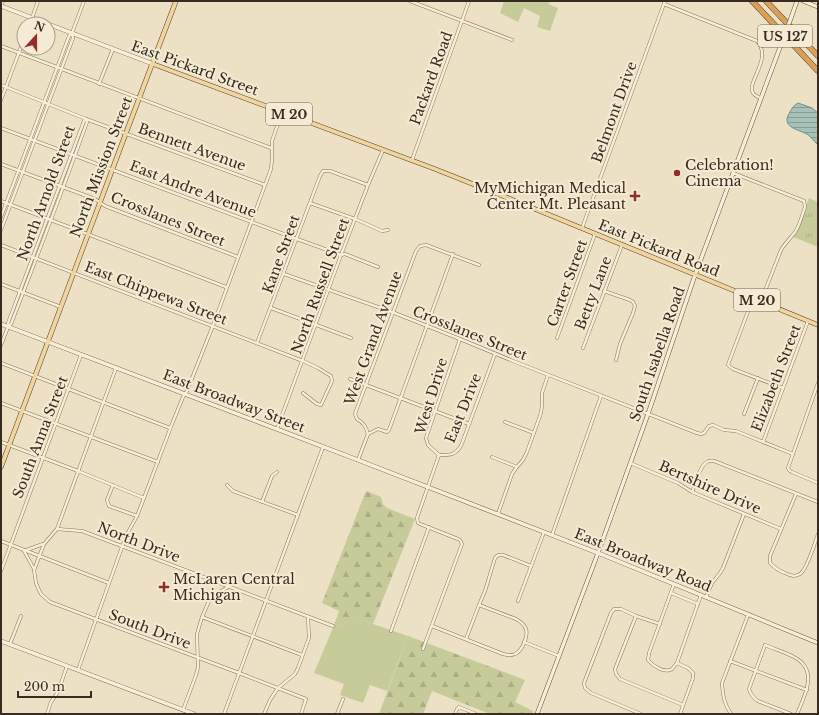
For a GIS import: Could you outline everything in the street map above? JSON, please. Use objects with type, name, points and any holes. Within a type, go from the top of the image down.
[{"type":"highway","name":"US 127","points":[[752,1],[818,71]]},
{"type":"highway","name":"US 127","points":[[766,1],[818,56]]},
{"type":"main road","name":"North Mission Street","points":[[1,467],[176,1]]},
{"type":"main road","name":"East Pickard Street","points":[[153,64],[425,166]]},
{"type":"main road","name":"East Pickard Road","points":[[425,166],[513,200],[818,325]]},
{"type":"street","points":[[1,6],[3,1]]},
{"type":"street","points":[[33,16],[38,1]]},
{"type":"street","points":[[1,216],[57,67],[84,1]]},
{"type":"street","points":[[410,1],[512,40]]},
{"type":"street","name":"Packard Road","points":[[412,161],[469,1]]},
{"type":"street","name":"South Isabella Road","points":[[537,714],[598,553],[696,275],[797,1]]},
{"type":"street","points":[[803,1],[818,7]]},
{"type":"street","points":[[664,2],[757,41],[760,46],[762,58],[751,87],[753,93],[760,98]]},
{"type":"street","name":"Belmont Drive","points":[[582,229],[664,2]]},
{"type":"street","name":"East Pickard Street","points":[[1,6],[27,16]]},
{"type":"street","name":"East Pickard Street","points":[[56,27],[153,64]]},
{"type":"street","points":[[1,230],[62,69],[73,38],[72,33]]},
{"type":"street","points":[[1,46],[16,52]]},
{"type":"street","points":[[99,84],[113,49]]},
{"type":"street","points":[[1,100],[18,56]]},
{"type":"street","points":[[27,56],[271,148]]},
{"type":"street","name":"Bennett Avenue","points":[[1,85],[86,119],[265,185]]},
{"type":"street","points":[[78,670],[127,534],[137,516],[170,428],[213,326],[226,287],[252,222],[272,164],[271,148],[273,134],[282,112]]},
{"type":"street","name":"North Arnold Street","points":[[1,345],[86,119]]},
{"type":"street","name":"East Andre Avenue","points":[[1,128],[297,239],[341,255],[345,254],[378,267]]},
{"type":"street","name":"North Russell Street","points":[[277,429],[341,255],[383,150]]},
{"type":"street","name":"Crosslanes Street","points":[[1,164],[95,199],[105,206],[238,257]]},
{"type":"street","name":"Kane Street","points":[[257,343],[323,171],[330,171],[368,185]]},
{"type":"street","points":[[733,173],[804,201],[805,203],[797,229],[784,244],[781,250],[761,302]]},
{"type":"street","points":[[1,201],[226,287]]},
{"type":"street","points":[[310,203],[355,219],[382,231],[388,230]]},
{"type":"street","name":"Carter Street","points":[[557,338],[595,234]]},
{"type":"street","name":"East Chippewa Street","points":[[1,245],[303,360],[331,376],[332,382],[321,405],[317,404],[303,394]]},
{"type":"street","name":"West Grand Avenue","points":[[368,434],[366,427],[357,419],[356,414],[392,312],[416,251],[420,246],[426,245],[453,254]]},
{"type":"street","name":"Betty Lane","points":[[583,348],[622,245]]},
{"type":"street","points":[[358,460],[368,434],[378,429],[387,432],[389,430],[453,254],[479,265]]},
{"type":"street","name":"Crosslanes Street","points":[[284,274],[392,312],[601,396],[701,434],[713,425],[724,430],[736,431],[763,442]]},
{"type":"street","points":[[1,284],[61,307]]},
{"type":"street","points":[[604,291],[630,300],[635,306],[634,312],[620,344],[616,360]]},
{"type":"street","points":[[753,298],[728,365],[733,369],[783,388]]},
{"type":"street","points":[[271,308],[351,338]]},
{"type":"street","name":"Elizabeth Street","points":[[763,442],[808,321]]},
{"type":"street","name":"East Broadway Street","points":[[1,324],[459,499]]},
{"type":"street","name":"West Drive","points":[[439,455],[428,445],[426,438],[460,339]]},
{"type":"street","name":"East Drive","points":[[439,455],[451,455],[457,452],[461,446],[495,354]]},
{"type":"street","name":"South Anna Street","points":[[1,571],[81,355]]},
{"type":"street","points":[[1,363],[170,428]]},
{"type":"street","points":[[34,570],[44,544],[57,529],[116,368]]},
{"type":"street","points":[[498,514],[511,478],[525,457],[534,433],[542,408],[542,393],[548,375]]},
{"type":"street","points":[[744,414],[758,378]]},
{"type":"street","points":[[350,379],[401,397],[469,424]]},
{"type":"street","points":[[818,382],[788,466],[790,470],[818,483]]},
{"type":"street","points":[[552,535],[601,396]]},
{"type":"street","points":[[1,403],[158,462]]},
{"type":"street","points":[[505,422],[534,433]]},
{"type":"street","points":[[1,442],[144,498]]},
{"type":"street","points":[[763,442],[793,454]]},
{"type":"street","points":[[224,714],[323,447]]},
{"type":"street","points":[[423,649],[461,546],[461,542],[458,539],[418,523],[417,518],[430,477],[439,455]]},
{"type":"street","points":[[492,457],[517,467]]},
{"type":"street","points":[[692,492],[704,464],[707,461],[714,461],[818,502]]},
{"type":"street","name":"Bertshire Drive","points":[[630,463],[678,483],[692,492],[781,529]]},
{"type":"street","points":[[262,502],[272,476],[277,472]]},
{"type":"street","points":[[113,485],[107,500],[109,506],[137,516]]},
{"type":"street","points":[[227,485],[232,491],[298,515]]},
{"type":"street","points":[[796,494],[770,556],[770,563],[777,570],[794,576],[799,575],[804,570],[818,534]]},
{"type":"street","name":"East Broadway Road","points":[[459,499],[598,553],[818,643]]},
{"type":"street","points":[[706,597],[712,583],[723,568],[744,514]]},
{"type":"street","points":[[391,631],[429,528]]},
{"type":"street","name":"North Drive","points":[[57,529],[82,531],[334,626]]},
{"type":"street","points":[[518,601],[544,532]]},
{"type":"street","points":[[1,541],[109,583]]},
{"type":"street","points":[[24,551],[44,544]]},
{"type":"street","name":"South Drive","points":[[24,551],[34,570],[36,583],[41,594],[50,602],[306,699],[301,714]]},
{"type":"street","points":[[466,639],[485,591],[495,558],[503,555],[531,566]]},
{"type":"street","points":[[674,584],[649,653],[648,660],[652,665],[667,671],[673,668],[677,663],[701,595]]},
{"type":"street","points":[[183,710],[198,667],[196,634],[212,596],[228,587]]},
{"type":"street","points":[[671,593],[698,604]]},
{"type":"street","points":[[432,626],[502,654],[510,655],[518,652],[521,649],[527,633],[525,626],[520,621],[479,605]]},
{"type":"street","points":[[641,714],[591,694],[585,688],[584,683],[611,613],[614,609],[621,608],[636,616],[660,624]]},
{"type":"street","points":[[731,714],[725,705],[722,695],[722,683],[748,614]]},
{"type":"street","points":[[10,644],[21,616]]},
{"type":"street","points":[[636,616],[615,669],[616,674],[620,679],[683,705]]},
{"type":"street","points":[[264,714],[270,700],[278,688],[295,674],[309,638],[308,617]]},
{"type":"street","points":[[202,618],[302,655]]},
{"type":"street","points":[[1,641],[194,714]]},
{"type":"street","points":[[524,642],[559,656]]},
{"type":"street","points":[[791,714],[758,702],[750,693],[749,689],[765,645],[794,656],[800,660],[808,671],[807,690],[797,714]]},
{"type":"street","points":[[730,661],[807,690]]},
{"type":"street","points":[[677,663],[688,668],[693,673],[693,678],[680,714]]},
{"type":"street","points":[[47,714],[51,702],[58,692],[67,666]]},
{"type":"street","points":[[337,714],[343,699]]},
{"type":"street","points":[[455,714],[459,708],[476,714]]},
{"type":"green space","points":[[504,1],[550,1],[548,4],[558,8],[550,31],[537,27],[540,16],[524,8],[518,22],[500,13]]},
{"type":"green space","points":[[809,198],[818,202],[818,247],[793,237]]},
{"type":"green space","points":[[366,491],[381,497],[383,504],[387,508],[415,519],[373,624],[354,619],[343,626],[335,623],[339,611],[322,603]]},
{"type":"green space","points":[[359,618],[408,636],[387,691],[370,685],[363,703],[340,695],[344,684],[314,673],[335,623],[343,626],[350,620]]},
{"type":"green space","points":[[408,636],[525,680],[515,702],[533,711],[532,714],[490,714],[432,691],[423,714],[379,714]]},
{"type":"water","points":[[798,103],[812,108],[818,113],[818,145],[807,134],[791,127],[788,124],[787,117],[792,108]]},
{"type":"place","name":"Celebration! Cinema","points":[[677,173]]},
{"type":"place","name":"MyMichigan Medical Center Mt. Pleasant","points":[[635,196]]},
{"type":"place","name":"McLaren Central Michigan","points":[[164,587]]}]
